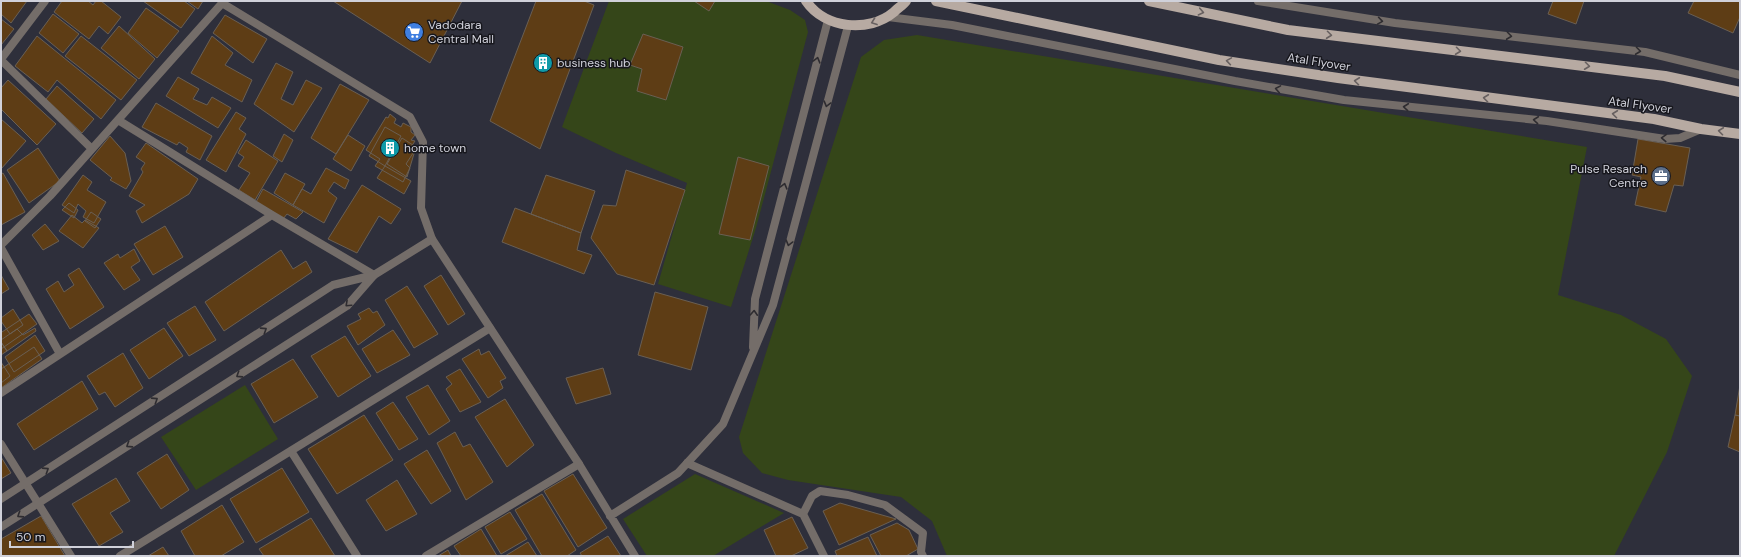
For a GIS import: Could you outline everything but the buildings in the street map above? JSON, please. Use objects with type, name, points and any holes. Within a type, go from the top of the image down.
[{"type":"main road","points":[[806,1],[810,7],[828,20],[848,26],[869,25],[888,17],[906,1]]},
{"type":"main road","name":"Atal Flyover","points":[[936,1],[1219,60],[1338,78],[1654,119],[1740,134]]},
{"type":"main road","points":[[1149,1],[1288,30],[1665,76],[1740,92]]},
{"type":"street","points":[[45,1],[1,59],[92,149]]},
{"type":"street","points":[[1258,1],[1394,23],[1645,52],[1740,75]]},
{"type":"street","points":[[60,354],[1,246],[50,196],[223,2],[410,117],[423,142],[421,208],[432,239],[578,464],[635,556]]},
{"type":"street","points":[[888,17],[952,25],[1235,81],[1344,100],[1547,121],[1665,139],[1680,138],[1701,128]]},
{"type":"street","points":[[752,352],[755,299],[828,20]]},
{"type":"street","points":[[610,516],[678,473],[723,424],[772,305],[848,26]]},
{"type":"street","points":[[118,120],[272,215],[374,275]]},
{"type":"street","points":[[1,393],[272,215]]},
{"type":"street","points":[[1,527],[347,306],[374,275],[432,239]]},
{"type":"street","points":[[1,499],[333,285],[374,275]]},
{"type":"street","points":[[120,556],[490,328]]},
{"type":"street","points":[[1,444],[71,556]]},
{"type":"street","points":[[290,451],[357,556]]},
{"type":"street","points":[[687,463],[803,514],[824,556]]},
{"type":"street","points":[[426,556],[578,464]]},
{"type":"street","points":[[803,514],[812,496],[820,491],[848,494],[885,505],[922,532],[921,552],[923,556]]},
{"type":"green space","points":[[609,1],[766,1],[790,10],[805,20],[808,32],[756,228],[731,307],[658,284],[687,183],[616,153],[562,127]]},
{"type":"green space","points":[[917,35],[1587,147],[1558,295],[1621,315],[1666,339],[1692,376],[1667,452],[1614,556],[947,556],[932,521],[901,497],[788,480],[762,473],[743,453],[739,437],[861,57],[884,40]]},
{"type":"green space","points":[[245,385],[278,439],[196,490],[161,437]]},
{"type":"green space","points":[[695,474],[784,513],[713,556],[647,556],[623,519]]},
{"type":"place","name":"Vadodara Central Mall","points":[[414,32]]},
{"type":"place","name":"business hub","points":[[543,63]]},
{"type":"place","name":"home town","points":[[390,148]]},
{"type":"place","name":"Pulse Resarch Centre","points":[[1661,176]]}]
